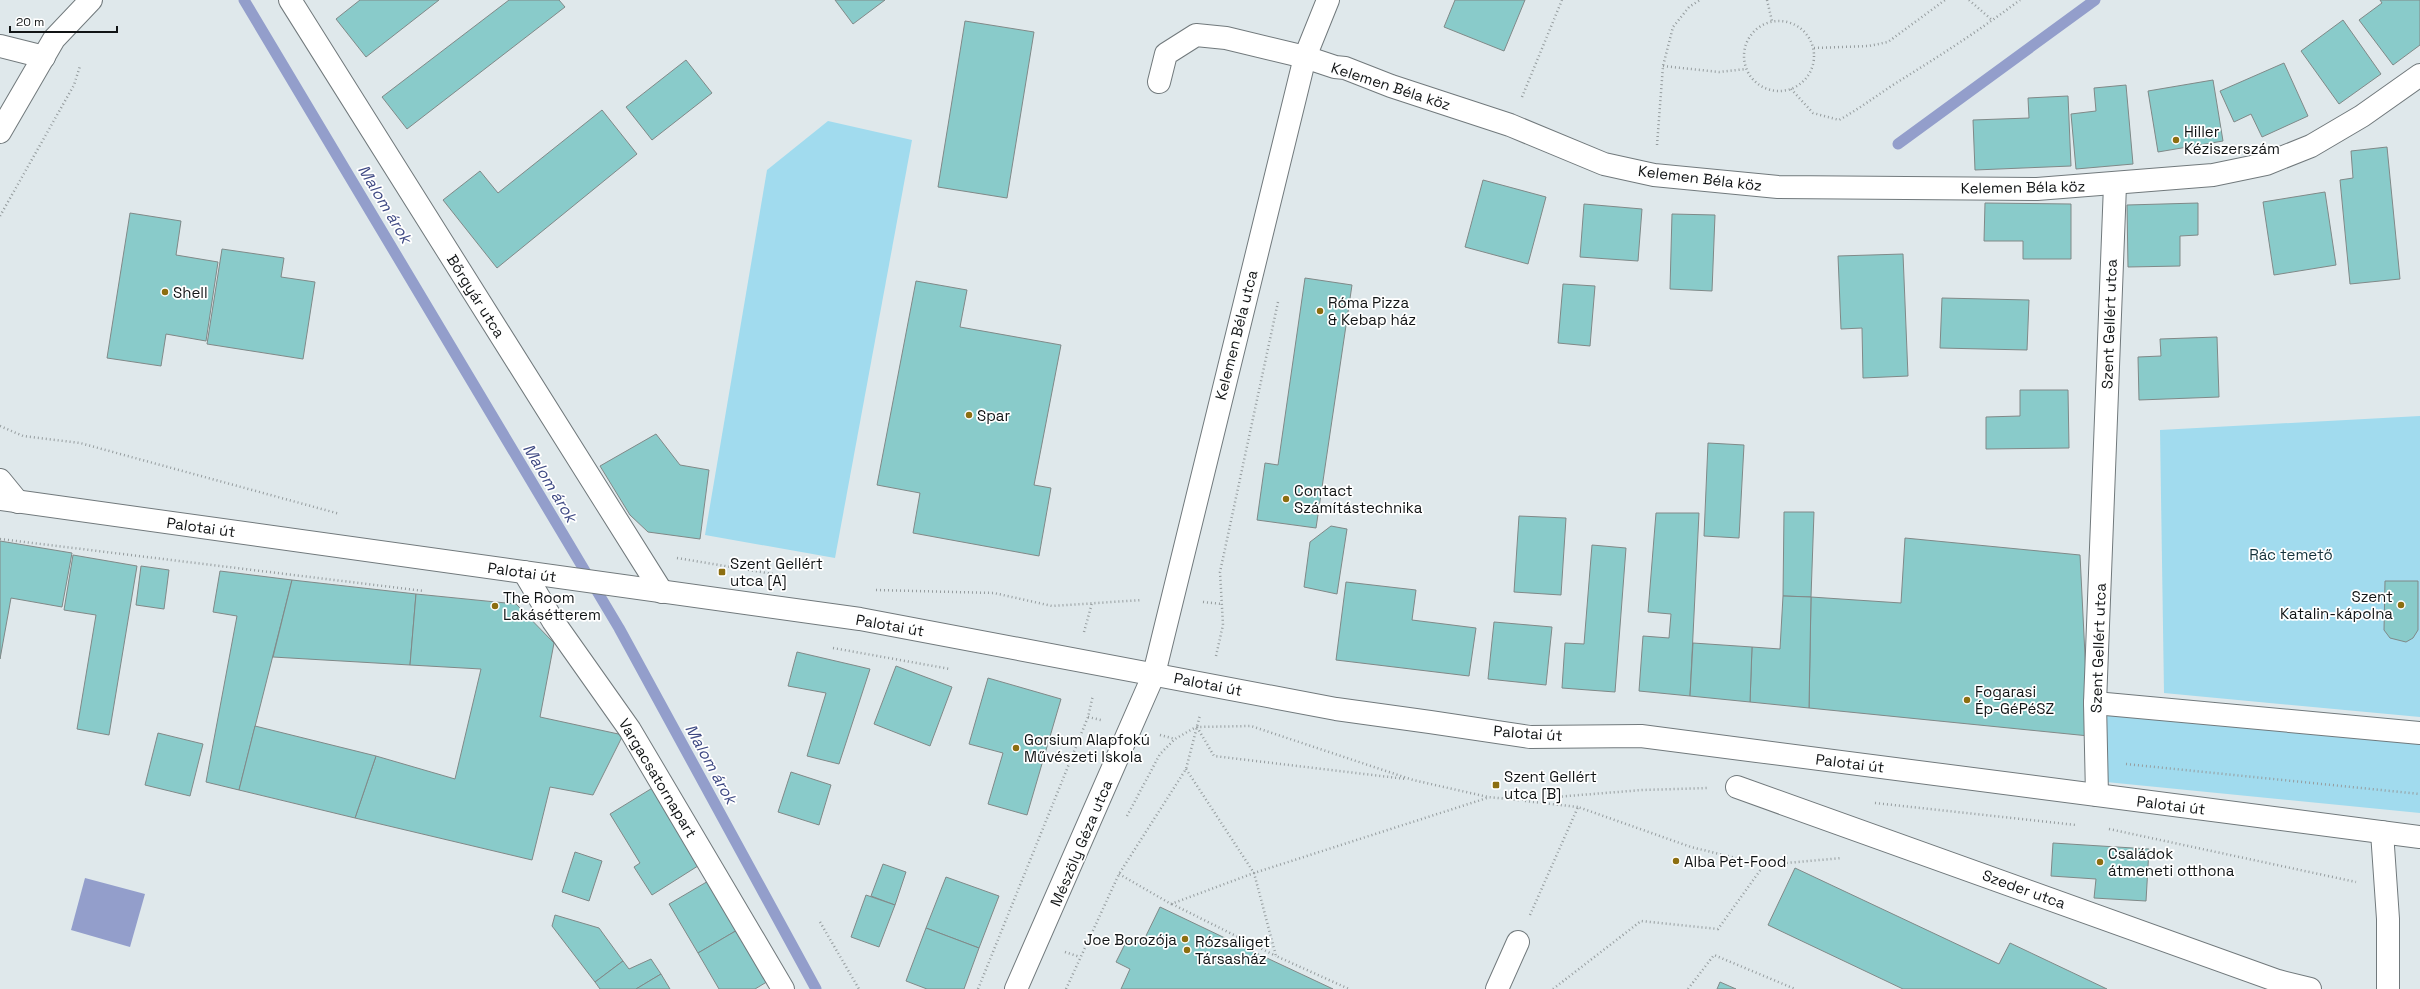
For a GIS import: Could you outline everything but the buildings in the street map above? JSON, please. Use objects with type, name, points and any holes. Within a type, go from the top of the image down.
[{"type":"street","points":[[0,132],[54,38],[92,0]]},
{"type":"street","name":"Bőrgyár utca","points":[[290,0],[642,560],[651,590]]},
{"type":"street","name":"Kelemen Béla utca","points":[[1154,674],[1305,57],[1328,0]]},
{"type":"street","name":"Kelemen Béla köz","points":[[1159,82],[1166,54],[1196,35],[1226,38],[1305,57],[1335,67],[1345,68],[1391,86],[1510,125],[1604,164],[1654,175],[1778,187],[2037,189],[2115,185]]},
{"type":"street","points":[[0,46],[44,57]]},
{"type":"street","points":[[2115,185],[2212,175],[2266,164],[2311,146],[2362,116],[2420,75]]},
{"type":"street","name":"Szent Gellért utca","points":[[2097,795],[2095,703],[2115,185]]},
{"type":"street","points":[[0,480],[6,502]]},
{"type":"street","name":"Palotai út","points":[[6,502],[860,619],[1336,708],[1530,737],[1641,736],[2420,837]]},
{"type":"street","name":"Vargacsatornapart","points":[[524,572],[552,621],[630,730],[783,989]]},
{"type":"street","name":"Mészöly Géza utca","points":[[1016,989],[1154,674]]},
{"type":"street","points":[[2095,703],[2420,733]]},
{"type":"street","name":"Szeder utca","points":[[1737,788],[2278,981],[2310,989]]},
{"type":"street","points":[[2382,832],[2387,889],[2388,989]]},
{"type":"street","points":[[1497,989],[1518,942]]},
{"type":"path","points":[[1510,125],[1562,0]]},
{"type":"path","points":[[1654,175],[1663,66],[1672,27],[1689,7],[1700,0]]},
{"type":"path","points":[[1767,0],[1772,21]]},
{"type":"path","points":[[1814,48],[1869,46],[1888,42],[1945,0]]},
{"type":"path","points":[[1969,0],[1992,20]]},
{"type":"path","points":[[1791,89],[1813,113],[1839,120],[1859,109],[2020,0]]},
{"type":"path","points":[[1772,21],[1786,21],[1798,26],[1808,35],[1814,48],[1814,60],[1810,72],[1802,83],[1791,89],[1778,91],[1765,88],[1754,80],[1747,69],[1744,54],[1749,40],[1758,28],[1772,21]]},
{"type":"path","points":[[0,216],[74,85],[80,66]]},
{"type":"path","points":[[1663,66],[1719,72],[1747,69]]},
{"type":"path","points":[[1209,684],[1223,625],[1220,572],[1280,295]]},
{"type":"path","points":[[0,426],[23,436],[80,443],[344,515]]},
{"type":"path","points":[[0,539],[425,591]]},
{"type":"path","points":[[642,560],[681,558],[791,577]]},
{"type":"path","points":[[870,589],[994,594],[1052,606],[1172,598],[1222,604]]},
{"type":"path","points":[[831,647],[957,670]]},
{"type":"path","points":[[978,989],[1088,717],[1094,695],[1088,694]]},
{"type":"path","points":[[1126,817],[1160,754],[1175,739],[1196,727],[1251,726],[1412,780]]},
{"type":"path","points":[[1066,989],[1119,874],[1186,768],[1196,727]]},
{"type":"path","points":[[1196,727],[1214,756],[1412,780],[1488,797],[1578,807],[1691,847],[1764,865],[1848,858],[1872,835]]},
{"type":"path","points":[[2096,761],[2420,794]]},
{"type":"path","points":[[1186,768],[1254,873],[1276,956]]},
{"type":"path","points":[[1518,800],[1642,790],[1737,788]]},
{"type":"path","points":[[1171,904],[1254,873],[1488,797]]},
{"type":"path","points":[[1870,802],[2082,826]]},
{"type":"path","points":[[1518,942],[1578,807]]},
{"type":"path","points":[[2105,828],[2387,889]]},
{"type":"path","points":[[1553,989],[1641,921],[1718,930],[1764,865]]},
{"type":"path","points":[[1119,874],[1171,904],[1276,956],[1349,989]]},
{"type":"path","points":[[820,922],[859,989]]},
{"type":"path","points":[[1062,951],[1080,957]]},
{"type":"path","points":[[1688,989],[1714,955],[1795,989]]},
{"type":"green space","points":[[828,121],[912,140],[835,558],[705,535],[767,170]]},
{"type":"green space","name":"Rác temető","points":[[2420,416],[2420,717],[2164,693],[2160,430]]},
{"type":"green space","points":[[2095,703],[2420,736],[2420,813],[2096,781]]},
{"type":"shaded area","points":[[85,878],[145,894],[130,947],[71,930]]},
{"type":"waterway","name":"Malom árok","points":[[244,0],[619,628],[816,989]]},
{"type":"waterway","points":[[1898,144],[2095,0]]},
{"type":"place","name":"Hiller Kéziszerszám","points":[[2176,140]]},
{"type":"place","name":"Shell","points":[[165,292]]},
{"type":"place","name":"Róma Pizza & Kebap ház","points":[[1320,311]]},
{"type":"place","name":"Spar","points":[[969,415]]},
{"type":"place","name":"Contact Számítástechnika","points":[[1286,499]]},
{"type":"place","name":"Szent Gellért utca [A]","points":[[722,572]]},
{"type":"place","name":"Szent Katalin-kápolna","points":[[2401,605]]},
{"type":"place","name":"The Room Lakásétterem","points":[[495,606]]},
{"type":"place","name":"Fogarasi Ép-GéPéSZ","points":[[1967,700]]},
{"type":"place","name":"Gorsium Alapfokú Művészeti Iskola","points":[[1016,748]]},
{"type":"place","name":"Szent Gellért utca [B]","points":[[1496,785]]},
{"type":"place","name":"Alba Pet-Food","points":[[1676,861]]},
{"type":"place","name":"Családok átmeneti otthona","points":[[2100,862]]},
{"type":"place","name":"Joe Borozója","points":[[1185,939]]},
{"type":"place","name":"Rózsaliget Társasház","points":[[1187,950]]}]
